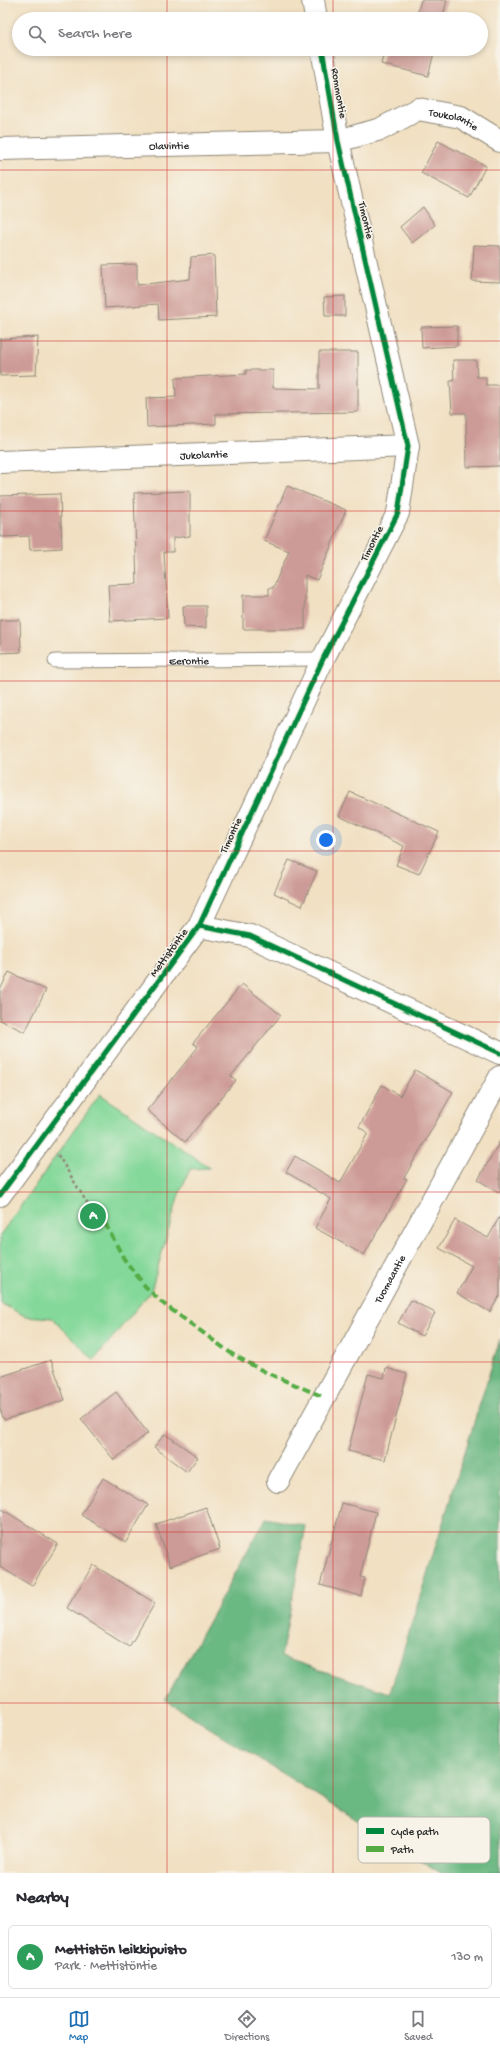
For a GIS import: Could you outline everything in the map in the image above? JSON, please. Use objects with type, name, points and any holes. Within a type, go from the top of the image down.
[{"type":"street","points":[[313,0],[315,12]]},
{"type":"street","name":"Rommontie","points":[[323,56],[338,141]]},
{"type":"street","name":"Toukolantie","points":[[338,141],[381,129],[418,109],[461,117],[500,141]]},
{"type":"street","name":"Olavintie","points":[[0,149],[338,141]]},
{"type":"street","name":"Timontie","points":[[199,926],[323,658],[398,513],[408,446],[338,141]]},
{"type":"street","name":"Jukolantie","points":[[0,462],[408,446]]},
{"type":"street","name":"Mettistöntie","points":[[0,1195],[199,926],[250,936],[500,1053]]},
{"type":"street","name":"Tuomaantie","points":[[278,1481],[500,1076]]},
{"type":"lane","name":"Eerontie","points":[[55,661],[323,658]]},
{"type":"path","points":[[45,1134],[92,1211],[105,1223]]},
{"type":"green space","points":[[100,1094],[210,1168],[190,1169],[178,1197],[151,1291],[94,1360],[52,1318],[25,1316],[0,1303],[0,1235]]},
{"type":"green space","points":[[500,1339],[500,1873],[441,1873],[425,1863],[490,1863],[490,1817],[358,1817],[358,1821],[165,1700],[266,1518],[306,1526],[281,1657],[390,1693]]},
{"type":"building","points":[[421,0],[447,0],[444,12],[418,12]]},
{"type":"building","points":[[383,56],[433,56],[428,76],[381,64]]},
{"type":"building","points":[[438,141],[486,166],[469,198],[421,173]]},
{"type":"building","points":[[423,207],[435,225],[412,243],[400,227]]},
{"type":"building","points":[[474,245],[500,246],[500,282],[472,281]]},
{"type":"building","points":[[214,255],[216,317],[159,320],[158,304],[105,308],[103,265],[137,264],[137,285],[190,279],[191,257]]},
{"type":"building","points":[[345,296],[345,316],[325,316],[324,297]]},
{"type":"building","points":[[457,326],[457,346],[422,348],[421,327]]},
{"type":"building","points":[[38,337],[36,375],[0,376],[0,339]]},
{"type":"building","points":[[319,352],[358,352],[358,412],[216,414],[216,424],[147,427],[146,398],[176,397],[175,378],[246,374],[246,370],[273,370],[273,388],[319,389]]},
{"type":"building","points":[[453,360],[476,360],[477,377],[486,377],[486,385],[500,385],[500,466],[467,467],[466,413],[452,413],[450,381],[454,381]]},
{"type":"building","points":[[287,486],[346,510],[317,580],[305,575],[305,629],[243,629],[243,595],[269,595],[269,588],[273,588],[289,551],[264,541]]},
{"type":"building","points":[[190,491],[190,536],[173,538],[173,552],[164,552],[168,618],[110,621],[108,585],[137,584],[134,493]]},
{"type":"building","points":[[60,494],[62,548],[30,550],[29,536],[0,537],[0,496]]},
{"type":"building","points":[[183,606],[206,606],[206,628],[184,627]]},
{"type":"building","points":[[0,620],[20,620],[21,652],[0,653]]},
{"type":"building","points":[[350,792],[439,832],[419,874],[396,865],[404,846],[339,816]]},
{"type":"building","points":[[289,860],[317,871],[302,906],[274,893]]},
{"type":"building","points":[[9,972],[46,990],[25,1032],[0,1020],[0,990]]},
{"type":"building","points":[[242,984],[281,1015],[231,1076],[236,1080],[185,1142],[147,1110],[198,1047],[193,1043]]},
{"type":"building","points":[[415,1070],[453,1092],[404,1178],[407,1179],[364,1255],[315,1228],[331,1199],[286,1172],[295,1156],[340,1183],[368,1133],[359,1127],[382,1085],[400,1096]]},
{"type":"building","points":[[500,1141],[500,1193],[478,1180]]},
{"type":"building","points":[[500,1216],[500,1295],[490,1312],[457,1293],[472,1266],[439,1248],[455,1220],[488,1238]]},
{"type":"building","points":[[411,1300],[435,1313],[422,1336],[398,1323]]},
{"type":"building","points":[[51,1360],[65,1400],[4,1420],[0,1409],[0,1377]]},
{"type":"building","points":[[386,1368],[407,1374],[385,1460],[348,1451],[368,1374],[384,1378]]},
{"type":"building","points":[[116,1392],[148,1433],[114,1460],[81,1419]]},
{"type":"building","points":[[165,1434],[198,1457],[187,1472],[154,1447]]},
{"type":"building","points":[[103,1478],[148,1505],[126,1542],[81,1515]]},
{"type":"building","points":[[342,1503],[376,1512],[360,1577],[365,1578],[361,1596],[320,1585]]},
{"type":"building","points":[[206,1507],[220,1549],[170,1566],[156,1524]]},
{"type":"building","points":[[0,1508],[58,1544],[32,1586],[0,1567]]},
{"type":"building","points":[[93,1565],[155,1603],[129,1647],[67,1608]]},
{"type":"marked path","points":[[105,1223],[124,1259],[145,1286],[161,1302],[232,1354],[267,1373],[324,1397]]},
{"type":"cycle path","points":[[199,926],[323,659],[398,513],[408,446],[338,141],[323,56]]},
{"type":"cycle path","points":[[0,1195],[199,926],[250,936],[500,1053]]},
{"type":"place","name":"Mettistön leikkipuisto","points":[[93,1216]]}]
